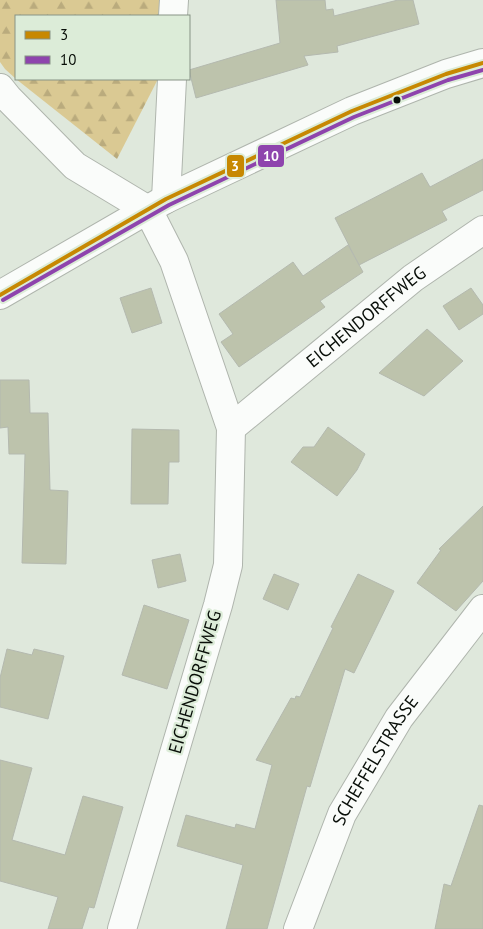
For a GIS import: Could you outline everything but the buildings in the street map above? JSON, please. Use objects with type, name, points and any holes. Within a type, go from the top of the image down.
[{"type":"street","points":[[173,15],[174,0]]},
{"type":"street","points":[[0,295],[157,204],[352,111],[446,74],[483,63]]},
{"type":"street","points":[[157,204],[172,80]]},
{"type":"street","points":[[0,88],[75,166],[157,204]]},
{"type":"street","name":"EICHENDORFFWEG","points":[[122,929],[216,614],[228,565],[231,428],[174,261],[157,204]]},
{"type":"street","name":"EICHENDORFFWEG","points":[[231,428],[413,278],[483,230]]},
{"type":"street","name":"SCHEFFELSTRASSE","points":[[298,929],[342,814],[398,718],[478,625]]},
{"type":"green space","points":[[0,0],[164,0],[163,15],[15,15],[15,78],[0,62]]},
{"type":"green space","points":[[17,80],[157,80],[117,159]]},
{"type":"transit line","name":"3","points":[[0,295],[166,199],[352,111],[446,74],[483,63]]},
{"type":"transit line","name":"10","points":[[3,300],[169,205],[354,117],[448,80],[483,70]]}]
